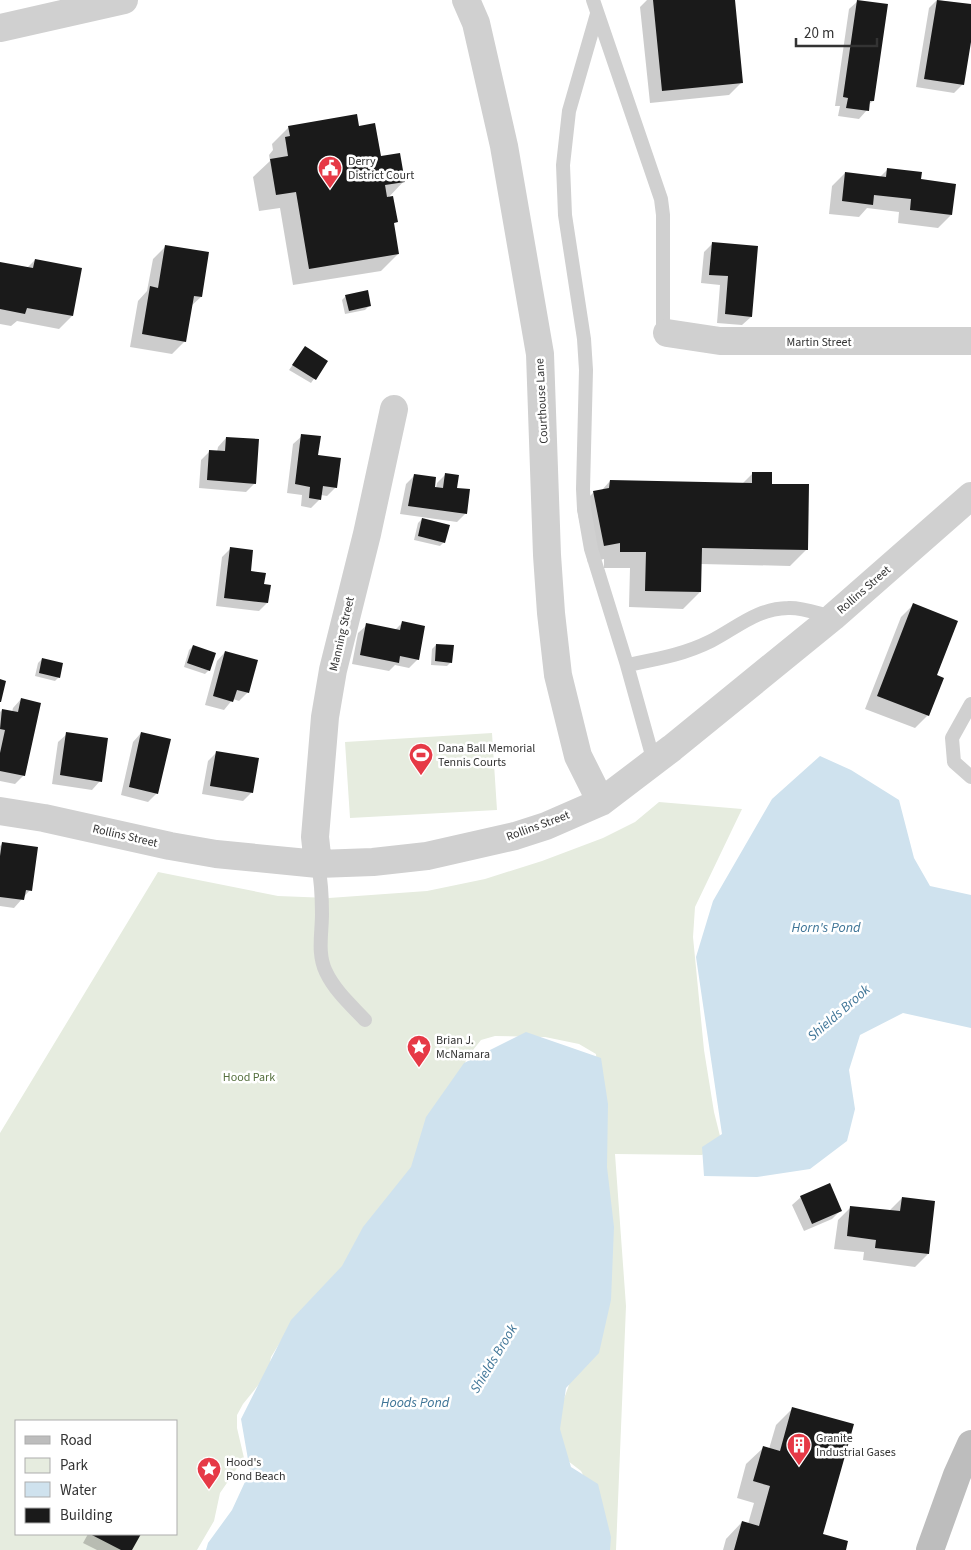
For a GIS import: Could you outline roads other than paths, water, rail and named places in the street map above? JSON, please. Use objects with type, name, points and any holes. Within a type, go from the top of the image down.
[{"type":"street","points":[[0,28],[124,0]]},
{"type":"street","name":"Courthouse Lane","points":[[466,0],[476,23],[504,146],[540,354],[547,555],[558,675],[578,756],[601,802]]},
{"type":"street","name":"Martin Street","points":[[667,333],[720,341],[971,341]]},
{"type":"street","name":"Manning Street","points":[[318,864],[315,837],[325,717],[333,670],[367,534],[394,409]]},
{"type":"street","name":"Rollins Street","points":[[0,811],[44,818],[170,846],[216,854],[318,864],[373,862],[427,856],[473,847],[546,826],[601,802],[654,762],[833,617],[971,496]]},
{"type":"street","points":[[930,1550],[957,1475],[971,1444]]},
{"type":"lane","points":[[593,0],[661,200],[663,215],[663,325],[667,333]]},
{"type":"lane","points":[[598,14],[569,111],[563,165],[565,215],[584,339],[586,370],[584,509],[590,549],[627,665],[654,762]]},
{"type":"lane","points":[[627,665],[674,656],[711,640],[751,616],[770,610],[790,608],[833,617]]},
{"type":"lane","points":[[971,704],[952,738],[954,762],[971,777]]},
{"type":"lane","points":[[318,864],[321,881],[322,914],[320,952],[325,971],[340,993],[365,1020]]},
{"type":"water","name":"Horn's Pond","points":[[820,756],[851,770],[899,800],[914,858],[930,886],[971,895],[971,1028],[903,1013],[860,1035],[849,1070],[855,1109],[847,1141],[810,1169],[757,1177],[704,1176],[702,1147],[722,1134],[696,957],[713,901],[772,799]]},
{"type":"water","name":"Hoods Pond","points":[[526,1032],[601,1058],[608,1104],[607,1167],[614,1227],[611,1300],[599,1353],[566,1388],[560,1429],[571,1467],[598,1484],[611,1537],[610,1550],[206,1550],[208,1543],[232,1510],[250,1471],[241,1419],[291,1320],[342,1266],[363,1227],[411,1167],[426,1117],[464,1063]]},
{"type":"place","name":"Derry District Court","points":[[330,189]]},
{"type":"place","name":"Dana Ball Memorial Tennis Courts","points":[[421,776]]},
{"type":"place","name":"Brian J. McNamara","points":[[419,1068]]},
{"type":"place","name":"Granite Industrial Gases","points":[[799,1466]]},
{"type":"place","name":"Hood's Pond Beach","points":[[209,1490]]},
{"type":"water label","name":"Shields Brook","points":[[839,1013]]},
{"type":"water label","name":"Shields Brook","points":[[494,1359]]},
{"type":"park label","name":"Hood Park","points":[[249,1077]]}]
